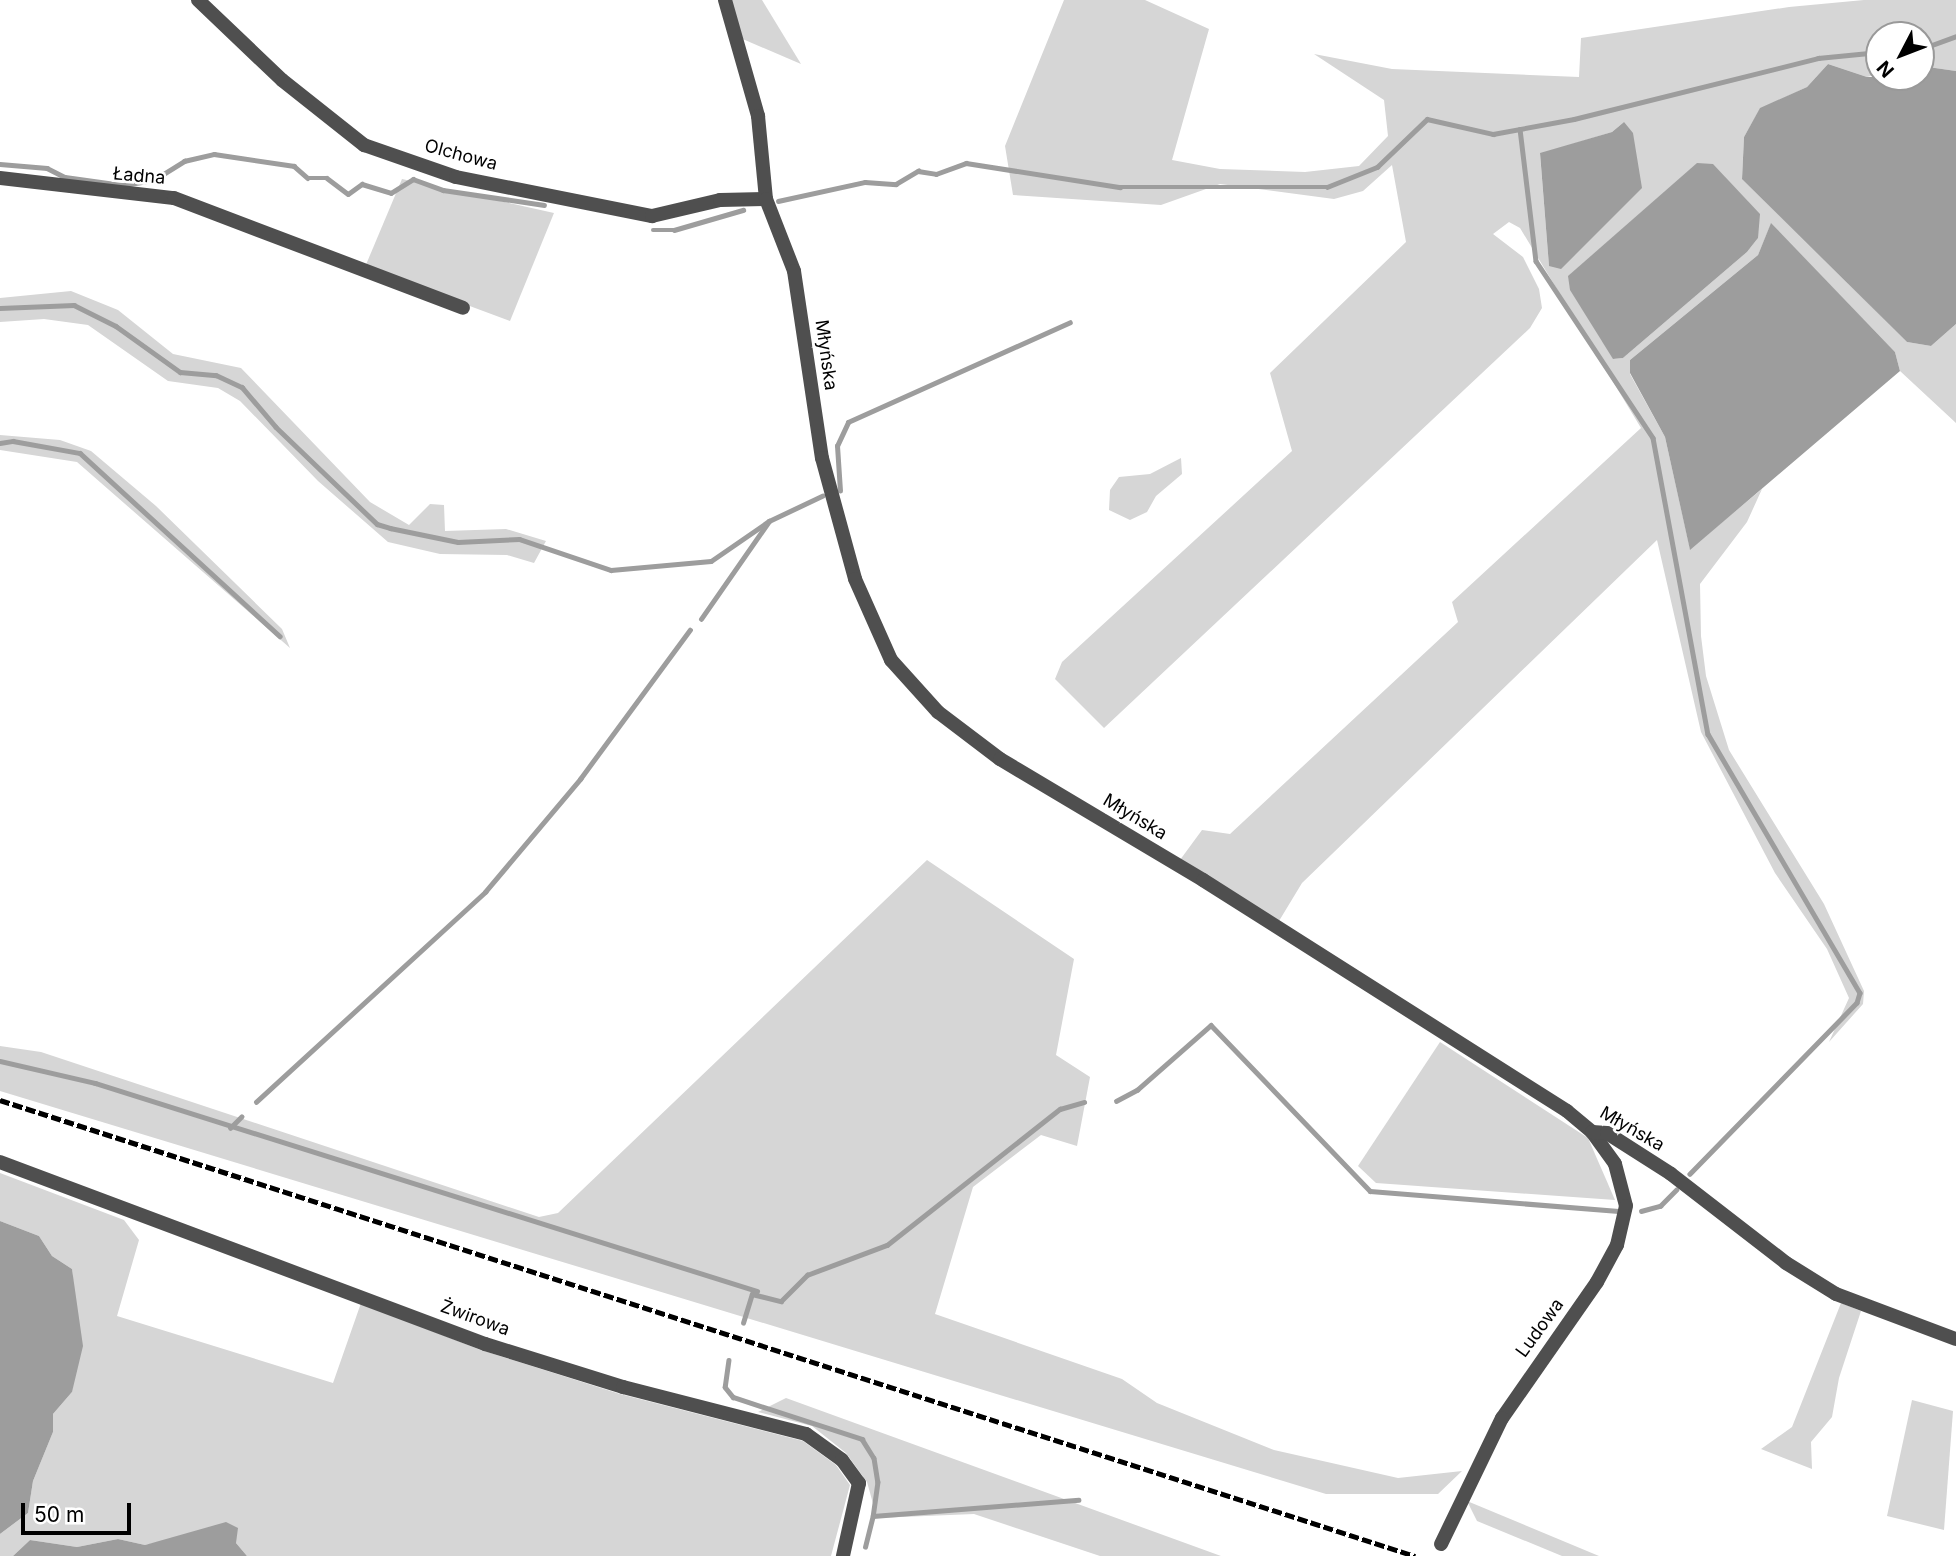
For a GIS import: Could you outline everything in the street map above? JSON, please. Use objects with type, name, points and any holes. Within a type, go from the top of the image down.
[{"type":"street","name":"Olchowa","points":[[198,0],[282,80],[364,145],[429,168],[652,216],[720,200],[766,199]]},
{"type":"street","name":"Młyńska","points":[[725,0],[758,116],[766,199],[794,271],[822,458],[847,552],[891,660],[938,712],[1000,759],[1214,887],[1592,1132],[1607,1133],[1671,1174],[1786,1263],[1836,1294],[1956,1339]]},
{"type":"street","name":"Ładna","points":[[0,178],[174,198],[463,308]]},
{"type":"street","name":"Ludowa","points":[[1441,1544],[1496,1427],[1604,1272],[1623,1232],[1624,1190],[1615,1164],[1592,1132]]},
{"type":"street","name":"Żwirowa","points":[[0,1161],[485,1344],[623,1387],[806,1434],[842,1460],[859,1483],[843,1556]]},
{"type":"shaded area","points":[[729,0],[762,0],[801,64],[738,37]]},
{"type":"shaded area","points":[[1064,0],[1145,0],[1209,29],[1172,160],[1220,169],[1305,172],[1359,166],[1388,136],[1384,100],[1314,54],[1392,69],[1579,77],[1581,38],[1789,7],[1864,0],[1956,0],[1956,71],[1935,68],[1935,21],[1865,21],[1865,76],[1828,64],[1807,87],[1760,109],[1744,137],[1742,178],[1907,342],[1931,346],[1956,324],[1956,423],[1900,371],[1895,352],[1771,224],[1758,255],[1630,360],[1630,374],[1665,437],[1690,549],[1762,489],[1747,522],[1700,584],[1701,636],[1706,676],[1729,750],[1824,904],[1864,991],[1863,1004],[1829,1042],[1849,998],[1827,949],[1775,873],[1701,732],[1657,540],[1302,883],[1279,921],[1180,860],[1202,830],[1230,834],[1458,622],[1452,602],[1641,428],[1520,228],[1509,222],[1493,234],[1523,257],[1539,289],[1542,308],[1530,328],[1104,728],[1055,679],[1062,662],[1292,451],[1270,373],[1406,242],[1392,165],[1363,191],[1334,199],[1220,184],[1161,205],[1013,195],[1005,146]],"holes":[[[1624,122],[1549,266],[1540,154],[1612,132]],[[1758,238],[1747,252],[1623,358],[1613,359]]]},
{"type":"shaded area","points":[[1828,64],[1865,76],[1865,91],[1935,91],[1935,68],[1956,71],[1956,324],[1931,346],[1907,342],[1742,179],[1744,137],[1760,108],[1807,87]]},
{"type":"shaded area","points":[[1624,122],[1633,133],[1642,188],[1561,269],[1549,266],[1540,153],[1612,132]]},
{"type":"shaded area","points":[[1697,163],[1713,164],[1760,214],[1758,238],[1747,252],[1623,358],[1613,359],[1570,290],[1568,276]]},
{"type":"shaded area","points":[[402,179],[554,213],[510,321],[365,267]]},
{"type":"shaded area","points":[[1771,223],[1895,352],[1900,371],[1690,550],[1665,437],[1630,373],[1630,360],[1758,255]]},
{"type":"shaded area","points":[[71,291],[118,310],[173,354],[241,368],[370,502],[409,525],[430,504],[444,505],[445,531],[506,529],[546,541],[534,563],[507,555],[440,554],[388,542],[318,481],[240,401],[218,388],[168,381],[88,325],[44,319],[0,322],[0,298]]},
{"type":"shaded area","points":[[0,435],[60,440],[91,451],[156,506],[282,629],[290,648],[77,462],[0,450]]},
{"type":"shaded area","points":[[1181,458],[1182,474],[1156,496],[1147,512],[1130,520],[1109,510],[1110,490],[1119,477],[1150,474]]},
{"type":"shaded area","points":[[927,860],[1074,959],[1056,1055],[1090,1077],[1077,1146],[1041,1135],[973,1187],[935,1314],[1122,1379],[1157,1403],[1274,1450],[1398,1478],[1462,1471],[1438,1494],[1326,1494],[0,1091],[0,1046],[41,1052],[539,1217],[558,1213]]},
{"type":"shaded area","points":[[1440,1042],[1588,1138],[1615,1200],[1376,1183],[1358,1166]]},
{"type":"shaded area","points":[[0,1173],[124,1220],[139,1240],[117,1316],[333,1383],[361,1303],[478,1349],[620,1394],[803,1441],[836,1465],[850,1485],[831,1556],[247,1556],[236,1543],[186,1536],[145,1545],[118,1539],[77,1547],[30,1540],[13,1556],[0,1556],[0,1534],[28,1513],[33,1481],[53,1432],[53,1414],[72,1392],[76,1311],[72,1269],[52,1256],[39,1236],[0,1221]]},
{"type":"shaded area","points":[[0,1221],[39,1236],[52,1256],[72,1269],[83,1346],[72,1392],[53,1414],[53,1432],[33,1481],[28,1513],[0,1534]]},
{"type":"shaded area","points":[[1841,1303],[1861,1311],[1839,1378],[1832,1417],[1811,1442],[1812,1469],[1761,1449],[1792,1427]]},
{"type":"shaded area","points":[[786,1398],[1221,1556],[1100,1556],[974,1514],[877,1518],[867,1482],[846,1453],[812,1426],[758,1412]]},
{"type":"shaded area","points":[[1912,1400],[1953,1411],[1944,1530],[1887,1516]]},
{"type":"shaded area","points":[[1467,1501],[1599,1556],[1562,1556],[1477,1521]]},
{"type":"shaded area","points":[[226,1522],[238,1528],[236,1543],[247,1556],[13,1556],[30,1540],[77,1547],[118,1539],[145,1545]]},
{"type":"waterway","points":[[1935,44],[1956,36]]},
{"type":"waterway","points":[[778,201],[865,182],[896,184],[918,171],[936,174],[966,163],[1120,187],[1327,187],[1377,167],[1427,119],[1493,134],[1574,119],[1818,58],[1865,53]]},
{"type":"waterway","points":[[1520,129],[1536,261],[1653,438],[1708,734],[1860,993],[1857,1003],[1690,1174]]},
{"type":"waterway","points":[[0,164],[47,168],[65,177],[123,185],[154,180],[184,161],[214,154],[294,166],[308,178],[327,178],[348,194],[362,184],[391,193],[413,179],[443,190],[544,205]]},
{"type":"waterway","points":[[653,230],[674,230],[743,210]]},
{"type":"waterway","points":[[0,308],[74,305],[116,326],[180,372],[216,375],[242,387],[276,427],[377,524],[390,528],[458,542],[519,539],[611,570],[711,561],[769,521]]},
{"type":"waterway","points":[[840,491],[837,446],[848,422],[1070,322]]},
{"type":"waterway","points":[[0,443],[13,441],[80,453],[280,636]]},
{"type":"waterway","points":[[701,619],[769,521],[822,496]]},
{"type":"waterway","points":[[256,1102],[485,892],[580,779],[690,630]]},
{"type":"waterway","points":[[1116,1101],[1137,1090],[1211,1025],[1370,1191],[1618,1211]]},
{"type":"waterway","points":[[0,1061],[95,1083],[757,1291]]},
{"type":"waterway","points":[[743,1323],[752,1294],[781,1301],[807,1275],[887,1245],[1060,1109],[1084,1102]]},
{"type":"waterway","points":[[230,1128],[241,1117]]},
{"type":"waterway","points":[[1641,1211],[1660,1206],[1676,1190]]},
{"type":"waterway","points":[[729,1360],[725,1387],[733,1397],[862,1439],[874,1458],[878,1482],[873,1516],[1078,1500]]},
{"type":"waterway","points":[[865,1547],[873,1516]]},
{"type":"railway","points":[[0,1100],[1415,1556]]}]
